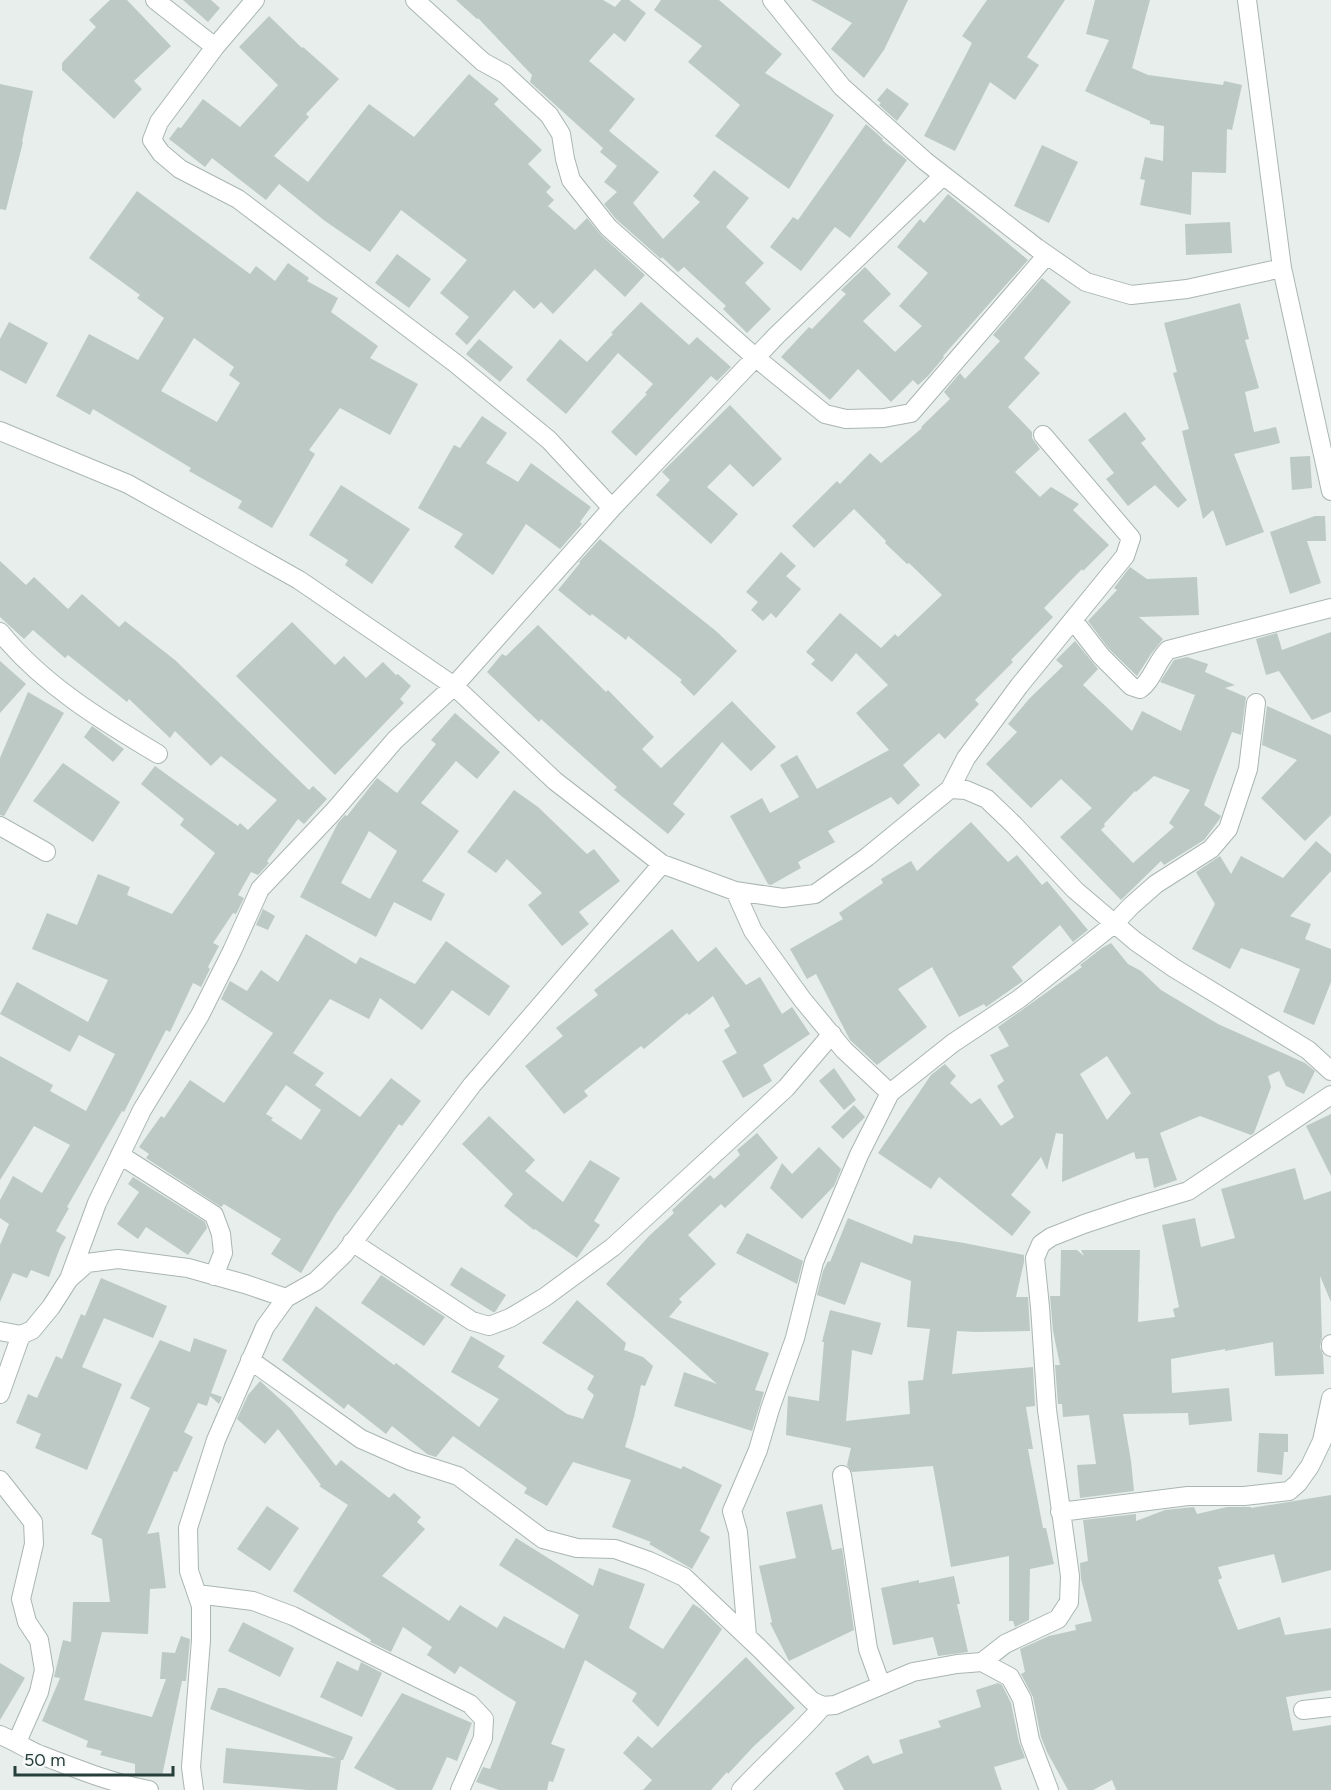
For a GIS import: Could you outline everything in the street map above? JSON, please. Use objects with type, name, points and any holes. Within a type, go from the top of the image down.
[{"type":"street","points":[[155,0],[215,48]]},
{"type":"street","points":[[255,0],[159,122],[152,140],[161,153],[180,169],[238,199],[455,363],[549,440],[612,508]]},
{"type":"street","points":[[415,0],[483,62],[505,74],[549,115],[561,134],[571,180],[608,227],[756,358],[825,414],[846,419],[884,418],[911,414],[1047,255]]},
{"type":"street","points":[[772,0],[842,87],[943,176],[1086,282],[1131,295],[1187,289],[1282,268]]},
{"type":"street","points":[[1247,0],[1282,268],[1331,491]]},
{"type":"street","points":[[0,1331],[21,1335],[32,1330],[51,1307],[69,1279],[97,1203],[142,1110],[200,1016],[260,890],[333,812],[395,740],[454,686],[612,508],[830,283],[943,176]]},
{"type":"street","points":[[0,431],[128,484],[299,580],[454,686],[555,781],[662,864],[735,891],[783,898],[815,894],[867,857],[950,789],[966,758],[1019,686],[1125,556],[1131,538],[1043,435]]},
{"type":"street","points":[[1073,620],[1101,656],[1131,686],[1140,689],[1168,650],[1331,608]]},
{"type":"street","points":[[0,632],[56,688],[94,716],[158,754]]},
{"type":"street","points":[[747,1636],[738,1532],[732,1511],[758,1450],[795,1338],[814,1262],[859,1155],[890,1093],[953,1043],[1019,999],[1114,924],[1156,884],[1211,849],[1228,829],[1248,770],[1256,703]]},
{"type":"street","points":[[950,789],[966,790],[987,799],[1075,890],[1114,924],[1174,968],[1308,1050],[1331,1071]]},
{"type":"street","points":[[0,826],[46,852]]},
{"type":"street","points":[[194,1790],[190,1767],[201,1640],[201,1606],[189,1572],[188,1528],[216,1440],[265,1327],[286,1298],[316,1281],[344,1254],[472,1085],[662,864]]},
{"type":"street","points":[[735,891],[753,931],[802,999],[844,1050],[890,1093]]},
{"type":"street","points":[[352,1242],[472,1321],[489,1326],[510,1318],[546,1297],[612,1247],[786,1088],[832,1034]]},
{"type":"street","points":[[982,1662],[1005,1644],[1058,1619],[1069,1602],[1070,1576],[1047,1410],[1035,1258],[1041,1244],[1051,1237],[1084,1224],[1188,1191],[1331,1095]]},
{"type":"street","points":[[120,1155],[214,1215],[221,1234],[223,1253],[214,1276]]},
{"type":"street","points":[[69,1279],[87,1263],[118,1259],[188,1268],[286,1298]]},
{"type":"street","points":[[0,1394],[21,1335]]},
{"type":"street","points":[[250,1360],[361,1439],[411,1461],[458,1476],[543,1539],[577,1548],[615,1549],[684,1577],[812,1701],[824,1706],[835,1705],[913,1672],[957,1664],[982,1662],[1011,1677],[1022,1699],[1030,1740],[1049,1790]]},
{"type":"street","points":[[1060,1512],[1188,1496],[1244,1496],[1289,1491],[1310,1466],[1322,1441],[1331,1398]]},
{"type":"street","points":[[842,1475],[868,1649],[881,1685]]},
{"type":"street","points":[[0,1480],[33,1522],[34,1544],[21,1599],[27,1622],[39,1640],[44,1670],[39,1692],[8,1738],[36,1753],[126,1788],[149,1790]]},
{"type":"street","points":[[197,1594],[253,1601],[293,1616],[470,1704],[484,1719],[483,1738],[460,1790]]},
{"type":"street","points":[[741,1790],[824,1706]]},
{"type":"street","points":[[1303,1710],[1331,1707]]},
{"type":"building","points":[[110,0],[127,0],[171,46],[134,81],[142,89],[114,119],[62,70],[62,63],[96,27],[89,20]]},
{"type":"building","points":[[183,0],[211,0],[220,8],[208,22]]},
{"type":"building","points":[[456,0],[603,0],[615,7],[621,0],[629,0],[646,13],[625,42],[614,33],[589,61],[635,99],[609,131],[659,172],[633,203],[663,239],[700,202],[693,196],[714,170],[749,198],[726,227],[764,263],[745,283],[771,309],[747,333],[723,309],[726,306],[684,267],[678,272],[616,219],[604,204],[617,192],[604,182],[617,166],[600,152],[603,148],[530,82],[532,75],[478,18]]},
{"type":"building","points":[[661,0],[719,0],[782,54],[765,73],[834,115],[789,189],[715,136],[740,105],[688,62],[702,46],[654,10]]},
{"type":"building","points":[[811,0],[908,0],[884,50],[864,78],[831,49],[852,23]]},
{"type":"building","points":[[987,0],[1065,0],[1027,57],[1039,65],[1015,100],[990,82],[955,151],[924,136],[972,43],[962,36]]},
{"type":"building","points":[[1095,0],[1150,0],[1132,68],[1148,75],[1223,85],[1224,81],[1242,85],[1232,130],[1227,129],[1226,173],[1192,172],[1191,215],[1140,205],[1145,180],[1140,179],[1145,157],[1163,161],[1164,126],[1150,124],[1150,121],[1085,91],[1109,40],[1086,34]]},
{"type":"building","points":[[269,16],[339,79],[306,114],[309,117],[274,156],[308,182],[369,104],[414,137],[469,74],[499,99],[494,104],[542,150],[528,164],[551,187],[546,192],[554,200],[548,206],[575,230],[587,218],[601,235],[645,275],[625,297],[595,269],[553,314],[541,302],[534,309],[514,290],[467,345],[455,334],[469,317],[440,293],[467,260],[401,210],[370,252],[325,221],[279,184],[266,200],[212,158],[205,167],[169,139],[178,127],[181,128],[203,99],[240,127],[278,85],[239,47]]},
{"type":"building","points":[[0,84],[33,91],[6,210],[0,209]]},
{"type":"building","points":[[887,88],[909,104],[897,121],[879,105],[881,103],[877,100]]},
{"type":"building","points":[[866,124],[907,160],[850,238],[835,227],[801,271],[770,247],[793,217],[798,220]]},
{"type":"building","points":[[1042,145],[1078,162],[1049,223],[1014,206]]},
{"type":"building","points":[[137,191],[250,274],[256,266],[275,281],[288,263],[309,278],[307,281],[338,298],[331,312],[378,346],[370,358],[418,384],[390,435],[340,408],[309,450],[315,454],[272,528],[238,508],[242,501],[189,471],[191,468],[93,409],[90,415],[56,396],[89,334],[138,360],[164,318],[137,298],[140,295],[89,258]],"holes":[[[194,338],[234,367],[229,375],[240,383],[217,422],[161,391]]]},
{"type":"building","points":[[948,194],[1028,260],[918,385],[913,380],[891,402],[858,369],[830,400],[781,357],[809,327],[812,329],[846,294],[841,290],[865,267],[891,294],[863,321],[895,352],[922,326],[899,306],[928,273],[897,247],[920,219],[924,223]]},
{"type":"building","points":[[1230,222],[1232,253],[1186,255],[1185,224]]},
{"type":"building","points":[[397,254],[431,279],[409,308],[375,283]]},
{"type":"building","points":[[1042,278],[1071,302],[1024,358],[1040,373],[1008,407],[1032,432],[1032,438],[1040,449],[1015,472],[1040,497],[1051,487],[1079,504],[1073,510],[1109,545],[1044,608],[1053,617],[975,700],[979,704],[945,739],[939,733],[903,765],[920,785],[898,805],[891,797],[828,831],[835,842],[798,862],[801,868],[771,885],[768,884],[730,816],[762,798],[770,813],[799,797],[780,765],[797,755],[817,789],[889,750],[856,713],[888,685],[856,653],[832,682],[811,664],[815,660],[806,652],[840,613],[881,648],[895,634],[898,637],[942,595],[885,543],[886,541],[854,509],[814,548],[792,526],[837,481],[840,484],[870,453],[881,463],[922,428],[950,399],[944,392],[960,373],[965,379],[1000,341],[993,335]]},
{"type":"building","points":[[641,302],[689,345],[697,337],[731,367],[717,381],[711,376],[636,456],[611,432],[647,394],[645,393],[653,384],[618,353],[566,414],[526,380],[560,339],[587,362]]},
{"type":"building","points":[[1240,303],[1249,339],[1245,340],[1259,388],[1245,392],[1254,432],[1276,427],[1280,443],[1234,454],[1264,532],[1226,546],[1213,510],[1203,519],[1182,431],[1189,429],[1173,373],[1177,372],[1164,323]]},
{"type":"building","points":[[9,322],[48,343],[26,384],[0,370],[0,339]]},
{"type":"building","points":[[479,339],[513,367],[500,382],[466,354]]},
{"type":"building","points":[[730,405],[782,459],[753,487],[730,464],[707,487],[738,514],[711,544],[656,495],[670,480],[662,472]]},
{"type":"building","points":[[1125,412],[1146,439],[1141,443],[1187,500],[1178,508],[1155,485],[1128,506],[1106,479],[1114,473],[1088,440]]},
{"type":"building","points":[[482,416],[507,433],[486,463],[518,482],[531,463],[591,507],[580,522],[582,524],[560,549],[526,524],[493,575],[454,547],[463,534],[418,508],[454,445],[460,448]]},
{"type":"building","points":[[1310,456],[1312,488],[1292,490],[1290,457]]},
{"type":"building","points":[[341,485],[410,529],[372,584],[345,565],[348,560],[309,535]]},
{"type":"building","points":[[1315,516],[1325,516],[1326,541],[1307,541],[1321,583],[1290,594],[1270,532]]},
{"type":"building","points":[[600,539],[716,631],[737,651],[694,696],[680,682],[682,680],[628,636],[626,640],[592,614],[590,616],[558,590]]},
{"type":"building","points":[[781,552],[796,566],[786,576],[801,589],[776,618],[771,613],[763,621],[751,610],[758,602],[746,592]]},
{"type":"building","points":[[0,561],[26,585],[34,577],[68,609],[82,594],[119,627],[125,621],[175,660],[309,790],[313,786],[327,799],[304,824],[298,819],[267,861],[269,863],[258,875],[251,872],[238,895],[244,898],[236,914],[233,913],[213,943],[219,946],[201,987],[193,983],[170,1032],[166,1030],[124,1112],[122,1111],[67,1207],[69,1208],[56,1231],[66,1237],[49,1277],[31,1270],[27,1278],[13,1273],[0,1302],[0,1245],[9,1224],[0,1218],[0,1200],[13,1176],[42,1193],[70,1145],[34,1126],[0,1180],[0,1056],[53,1085],[50,1091],[86,1111],[115,1054],[79,1035],[70,1052],[0,1014],[17,982],[88,1022],[108,980],[32,949],[47,913],[77,925],[98,874],[130,887],[127,895],[172,914],[215,853],[180,825],[184,819],[141,784],[155,766],[238,826],[240,823],[248,830],[277,800],[221,756],[211,766],[175,731],[170,738],[129,699],[127,702],[68,655],[65,658],[33,630],[24,639],[0,617]]},
{"type":"building","points":[[1130,567],[1147,579],[1197,577],[1199,615],[1139,617],[1163,639],[1137,676],[1109,649],[1088,621],[1117,590],[1114,588]]},
{"type":"building","points":[[292,622],[335,665],[344,656],[366,678],[383,662],[411,686],[400,699],[404,703],[335,775],[236,676]]},
{"type":"building","points":[[538,625],[606,692],[608,690],[654,737],[642,749],[661,768],[732,701],[776,747],[751,771],[722,742],[673,804],[685,814],[668,834],[614,790],[617,787],[541,719],[539,722],[487,672],[502,654],[506,656]]},
{"type":"building","points":[[1331,632],[1331,712],[1312,720],[1279,671],[1266,675],[1256,639],[1277,633],[1282,650]]},
{"type":"building","points":[[1075,641],[1098,669],[1083,685],[1132,731],[1142,711],[1181,731],[1195,695],[1160,682],[1174,660],[1187,657],[1208,664],[1205,672],[1235,685],[1225,688],[1246,697],[1241,735],[1232,732],[1204,805],[1221,816],[1219,820],[1204,840],[1164,865],[1161,861],[1121,900],[1060,837],[1092,808],[1061,779],[1031,808],[986,764],[1017,732],[1008,724],[1029,699],[1063,666],[1056,660]],"holes":[[[1154,776],[1190,790],[1169,823],[1174,827],[1133,863],[1101,830],[1135,791]]]},
{"type":"building","points":[[0,661],[26,684],[0,713]]},
{"type":"building","points":[[28,692],[64,713],[4,816],[0,815],[0,758]]},
{"type":"building","points":[[1267,706],[1331,735],[1331,815],[1305,841],[1261,798],[1297,760],[1262,745]]},
{"type":"building","points":[[455,713],[500,752],[477,779],[456,761],[421,803],[459,831],[422,881],[445,894],[431,921],[394,902],[376,937],[300,897],[338,823],[345,815],[347,816],[377,778],[397,793],[436,744],[431,740]],"holes":[[[369,831],[397,851],[370,899],[341,883]]]},
{"type":"building","points":[[92,726],[124,749],[113,762],[84,737]]},
{"type":"building","points":[[63,763],[120,802],[93,842],[33,801]]},
{"type":"building","points":[[514,790],[538,807],[587,854],[594,849],[620,881],[579,912],[589,924],[562,946],[528,905],[542,893],[507,859],[496,873],[467,852]]},
{"type":"building","points":[[971,822],[1008,862],[1017,855],[1042,885],[1047,881],[1088,930],[1073,942],[1060,925],[1012,967],[1023,981],[986,1007],[984,1004],[959,1017],[932,967],[898,989],[927,1027],[877,1065],[850,1040],[816,974],[807,979],[790,949],[843,919],[839,913],[883,883],[881,879],[911,861],[917,871]]},
{"type":"building","points":[[1316,841],[1331,854],[1331,871],[1290,916],[1311,924],[1305,939],[1331,949],[1331,982],[1314,1025],[1283,1012],[1300,969],[1241,948],[1230,969],[1192,949],[1215,904],[1196,872],[1220,856],[1231,874],[1241,856],[1283,878]]},
{"type":"building","points":[[263,909],[275,916],[268,930],[256,925]]},
{"type":"building","points":[[672,929],[698,962],[716,947],[746,985],[760,977],[782,1014],[792,1007],[810,1034],[763,1065],[772,1081],[743,1098],[722,1061],[737,1053],[724,1030],[730,1026],[713,996],[689,1015],[687,1013],[644,1049],[641,1046],[584,1091],[588,1096],[564,1114],[525,1066],[563,1036],[556,1028],[598,995],[594,990]]},
{"type":"building","points":[[306,934],[356,964],[360,957],[415,984],[446,941],[510,986],[489,1016],[452,990],[422,1030],[380,998],[369,1019],[330,999],[293,1053],[324,1073],[315,1085],[360,1117],[391,1078],[421,1101],[402,1126],[399,1124],[336,1214],[301,1273],[271,1254],[281,1239],[224,1204],[221,1207],[146,1158],[149,1154],[139,1147],[161,1116],[164,1118],[190,1080],[224,1103],[273,1033],[221,999],[230,981],[247,991],[261,970],[278,982]],"holes":[[[286,1085],[321,1110],[301,1140],[271,1120],[273,1118],[266,1114]]]},
{"type":"building","points":[[1111,943],[1128,964],[1141,971],[1161,990],[1218,1024],[1305,1063],[1315,1071],[1304,1094],[1286,1086],[1279,1071],[1268,1076],[1271,1087],[1254,1133],[1251,1135],[1200,1116],[1160,1133],[1177,1180],[1154,1188],[1148,1158],[1136,1159],[1134,1152],[1062,1182],[1063,1134],[1056,1133],[1047,1170],[1041,1157],[1011,1195],[1031,1212],[1012,1236],[939,1177],[931,1189],[878,1153],[931,1075],[945,1064],[956,1076],[950,1083],[971,1104],[980,1098],[1001,1126],[1014,1117],[997,1086],[1004,1081],[990,1055],[1009,1046],[998,1027],[1082,967],[1080,965]],"holes":[[[1107,1056],[1131,1093],[1107,1120],[1080,1074]]]},
{"type":"building","points":[[834,1068],[856,1100],[844,1110],[819,1081]]},
{"type":"building","points":[[854,1105],[865,1117],[843,1139],[831,1127]]},
{"type":"building","points":[[1331,1114],[1331,1176],[1306,1126]]},
{"type":"building","points":[[489,1116],[535,1160],[525,1171],[563,1202],[590,1160],[620,1178],[594,1221],[600,1225],[577,1258],[534,1230],[504,1206],[513,1194],[462,1144]]},
{"type":"building","points":[[757,1133],[778,1158],[725,1208],[721,1204],[688,1235],[716,1264],[679,1299],[682,1302],[669,1317],[769,1353],[755,1390],[764,1392],[752,1431],[674,1406],[684,1372],[717,1384],[606,1284],[649,1236],[674,1213],[672,1210],[710,1175],[714,1179],[740,1155],[737,1150]]},
{"type":"building","points":[[819,1147],[841,1169],[834,1186],[802,1219],[770,1188],[782,1163],[792,1174]]},
{"type":"building","points":[[1295,1168],[1304,1200],[1331,1191],[1331,1302],[1320,1276],[1322,1337],[1320,1347],[1324,1374],[1275,1376],[1273,1342],[1171,1359],[1172,1393],[1229,1388],[1232,1421],[1189,1425],[1188,1413],[1123,1414],[1134,1491],[1080,1498],[1077,1465],[1096,1464],[1089,1415],[1063,1417],[1062,1404],[1058,1404],[1055,1365],[1060,1365],[1053,1331],[1050,1296],[1060,1296],[1061,1250],[1077,1250],[1084,1256],[1081,1250],[1140,1250],[1138,1322],[1175,1317],[1173,1309],[1179,1307],[1162,1225],[1195,1218],[1201,1247],[1235,1238],[1221,1189]]},
{"type":"building","points":[[133,1177],[205,1222],[207,1228],[188,1255],[146,1227],[138,1239],[117,1224],[139,1192],[128,1184]]},
{"type":"building","points":[[848,1218],[912,1244],[914,1235],[1024,1255],[1016,1297],[1028,1297],[1030,1331],[957,1331],[952,1374],[1033,1367],[1035,1406],[1026,1407],[1033,1449],[1028,1449],[1043,1528],[1046,1528],[1054,1564],[1030,1569],[1029,1620],[1015,1627],[1013,1621],[1009,1621],[1009,1556],[951,1567],[933,1466],[852,1472],[847,1465],[851,1448],[786,1435],[788,1396],[819,1401],[824,1342],[822,1342],[830,1310],[881,1323],[872,1355],[852,1350],[846,1421],[910,1414],[908,1381],[923,1380],[930,1329],[907,1327],[911,1281],[861,1262],[845,1305],[817,1295],[823,1271],[828,1261],[830,1262]]},
{"type":"building","points":[[747,1233],[803,1261],[797,1284],[736,1253]]},
{"type":"building","points":[[461,1267],[506,1295],[495,1312],[450,1285]]},
{"type":"building","points":[[381,1275],[445,1317],[424,1346],[361,1303]]},
{"type":"building","points":[[101,1278],[167,1306],[153,1338],[104,1318],[82,1367],[122,1384],[87,1470],[35,1448],[41,1434],[16,1423],[28,1394],[37,1398],[56,1356],[62,1359],[81,1314],[85,1316]]},
{"type":"building","points":[[577,1300],[626,1343],[624,1350],[643,1357],[653,1366],[645,1386],[641,1385],[625,1447],[681,1469],[683,1466],[722,1485],[700,1531],[710,1537],[692,1569],[649,1544],[651,1542],[612,1527],[631,1480],[573,1462],[547,1506],[524,1493],[527,1488],[453,1436],[436,1457],[427,1454],[392,1426],[386,1434],[348,1404],[344,1409],[282,1360],[316,1306],[394,1365],[396,1363],[479,1427],[499,1399],[451,1372],[471,1336],[505,1356],[498,1367],[567,1414],[583,1419],[594,1395],[587,1389],[594,1376],[542,1343]]},
{"type":"building","points":[[194,1338],[227,1350],[211,1393],[222,1397],[219,1404],[210,1396],[207,1406],[198,1403],[184,1432],[193,1437],[177,1472],[174,1471],[147,1534],[159,1532],[166,1588],[150,1589],[148,1634],[102,1632],[84,1700],[152,1717],[166,1679],[160,1679],[162,1652],[175,1653],[181,1636],[190,1639],[186,1681],[182,1681],[162,1776],[135,1775],[135,1764],[100,1755],[102,1751],[86,1747],[88,1741],[42,1721],[60,1678],[54,1677],[63,1640],[71,1642],[73,1602],[110,1602],[102,1539],[91,1534],[150,1408],[130,1398],[160,1340],[190,1352]]},
{"type":"building","points":[[260,1381],[291,1409],[336,1466],[341,1460],[389,1498],[394,1493],[421,1517],[417,1522],[425,1529],[382,1576],[449,1621],[460,1605],[497,1628],[504,1616],[564,1649],[579,1615],[499,1565],[516,1538],[593,1586],[599,1568],[645,1584],[629,1628],[663,1649],[693,1604],[701,1609],[722,1629],[658,1727],[632,1701],[637,1693],[585,1660],[551,1744],[565,1749],[553,1782],[549,1781],[547,1790],[499,1790],[476,1782],[483,1767],[490,1769],[516,1702],[460,1666],[455,1674],[427,1655],[432,1647],[403,1627],[391,1652],[370,1642],[371,1640],[293,1591],[348,1505],[319,1486],[321,1485],[278,1429],[265,1444],[237,1419],[248,1395]]},
{"type":"building","points":[[1259,1433],[1288,1434],[1288,1452],[1284,1452],[1282,1475],[1257,1472]]},
{"type":"building","points":[[1331,1495],[1331,1570],[1282,1583],[1274,1554],[1218,1567],[1222,1578],[1218,1580],[1238,1630],[1280,1617],[1285,1635],[1331,1628],[1331,1690],[1286,1697],[1293,1731],[1331,1725],[1331,1790],[1116,1790],[1112,1780],[1093,1790],[1068,1790],[1041,1737],[1033,1697],[1021,1674],[1025,1672],[1020,1649],[1049,1636],[1076,1630],[1075,1625],[1092,1621],[1081,1579],[1080,1563],[1088,1561],[1083,1520],[1136,1514],[1136,1521],[1165,1510],[1194,1507],[1197,1514],[1227,1507],[1251,1508]]},
{"type":"building","points":[[822,1504],[832,1550],[842,1548],[854,1630],[789,1661],[770,1623],[772,1622],[759,1566],[796,1558],[786,1512]]},
{"type":"building","points":[[267,1506],[299,1528],[270,1571],[237,1549]]},
{"type":"building","points":[[954,1576],[960,1604],[957,1604],[968,1652],[938,1656],[933,1637],[893,1645],[881,1588]]},
{"type":"building","points":[[243,1622],[294,1648],[280,1677],[228,1651]]},
{"type":"building","points":[[746,1657],[795,1708],[711,1790],[643,1790],[652,1780],[623,1753],[638,1736],[652,1748]]},
{"type":"building","points":[[337,1661],[358,1671],[361,1662],[382,1673],[362,1717],[320,1697]]},
{"type":"building","points":[[0,1663],[25,1678],[0,1720]]},
{"type":"building","points":[[998,1683],[1002,1685],[1011,1703],[1019,1742],[1025,1758],[994,1767],[1002,1790],[844,1790],[835,1773],[868,1755],[873,1764],[903,1753],[899,1740],[941,1727],[938,1721],[981,1707],[976,1690]]},
{"type":"building","points":[[218,1688],[225,1688],[353,1737],[341,1760],[337,1790],[223,1783],[226,1748],[336,1758],[210,1709]]},
{"type":"building","points":[[402,1693],[472,1723],[457,1761],[447,1757],[432,1790],[397,1790],[354,1768]]}]
